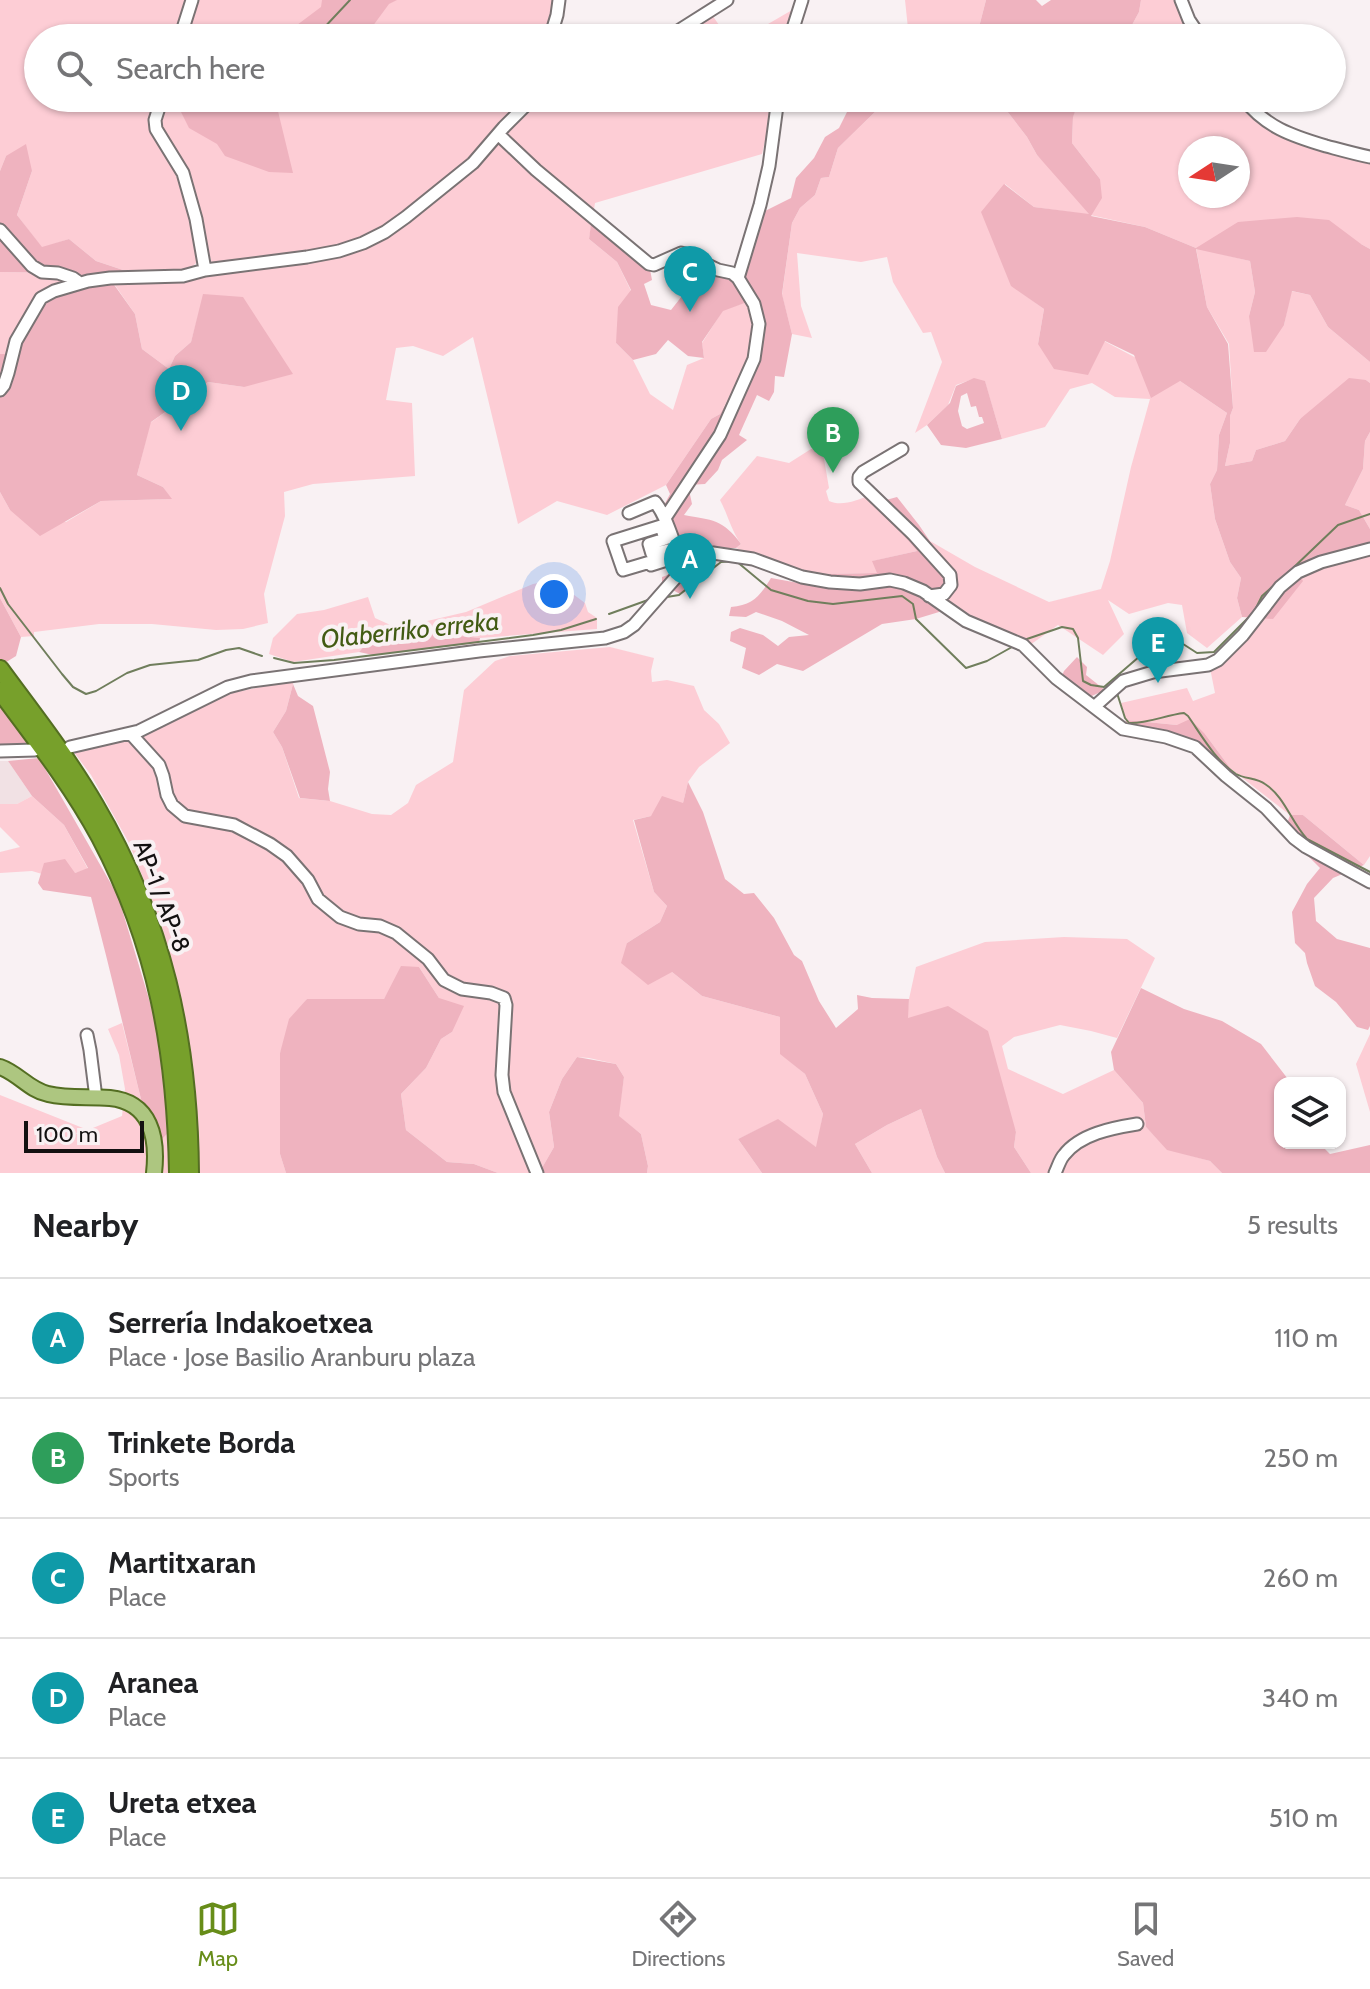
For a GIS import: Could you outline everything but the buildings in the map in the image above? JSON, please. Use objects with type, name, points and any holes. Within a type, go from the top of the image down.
[{"type":"highway","name":"AP-1 / AP-8","points":[[0,669],[94,803],[143,903],[160,953],[179,1031],[186,1084],[190,1173]]},
{"type":"highway","name":"AP-1 / AP-8","points":[[0,691],[57,768],[99,835],[141,932],[156,982],[171,1060],[177,1112],[178,1173]]},
{"type":"main road","points":[[0,1067],[45,1094],[70,1098],[112,1098],[127,1102],[148,1121],[155,1142],[154,1173]]},
{"type":"street","points":[[184,24],[192,0]]},
{"type":"street","points":[[554,24],[559,0]]},
{"type":"street","points":[[689,24],[727,0]]},
{"type":"street","points":[[794,24],[802,0]]},
{"type":"street","points":[[1181,0],[1192,24]]},
{"type":"street","points":[[158,112],[156,129],[183,173],[196,219],[205,270]]},
{"type":"street","points":[[0,390],[16,341],[41,298],[54,291],[110,278],[183,276],[205,270],[307,257],[363,243],[406,217],[473,163],[518,112]]},
{"type":"street","points":[[738,278],[769,166],[776,112]]},
{"type":"street","points":[[1256,112],[1291,136],[1370,157]]},
{"type":"street","points":[[498,134],[536,170],[649,264],[685,254],[718,270],[732,273],[754,304],[759,324],[754,359],[720,435],[665,518]]},
{"type":"street","points":[[0,230],[32,266],[80,283]]},
{"type":"street","points":[[902,449],[863,472],[859,482],[950,575],[951,585],[944,594],[929,596]]},
{"type":"street","points":[[629,513],[655,502],[685,567]]},
{"type":"street","points":[[661,526],[665,539],[649,544],[652,554],[668,550],[670,559],[623,570],[613,541],[661,526]]},
{"type":"street","points":[[1094,707],[1123,681],[1153,672],[1208,665],[1218,660],[1243,635],[1280,587],[1298,572],[1321,562],[1370,549]]},
{"type":"street","points":[[70,747],[131,734],[228,687],[251,681],[464,652],[605,638],[634,625],[685,567],[703,555],[733,555],[802,577],[830,582],[860,584],[890,580],[904,583],[966,621],[1018,642],[1056,678],[1123,729],[1174,739],[1195,747],[1266,808],[1294,838],[1370,882]]},
{"type":"street","points":[[131,734],[159,765],[172,805],[185,816],[234,825],[270,844],[287,856],[308,880],[318,899],[340,917],[396,933],[412,943],[444,980],[462,989],[504,998],[504,1092],[537,1173]]},
{"type":"street","points":[[0,751],[35,750]]},
{"type":"street","points":[[87,1035],[96,1098]]},
{"type":"street","points":[[1055,1173],[1063,1155],[1083,1139],[1117,1127],[1137,1124]]},
{"type":"shaded area","points":[[0,0],[566,0],[557,24],[24,24],[24,112],[772,112],[762,154],[595,203],[589,239],[617,262],[631,291],[616,343],[633,360],[650,394],[673,410],[687,365],[704,358],[702,343],[723,310],[750,301],[756,323],[754,345],[747,364],[720,414],[711,419],[666,485],[607,515],[557,501],[518,524],[473,337],[443,356],[413,346],[396,348],[386,400],[412,403],[415,476],[313,484],[284,492],[285,516],[264,594],[268,623],[243,629],[99,624],[34,632],[34,636],[21,637],[0,598],[0,492],[10,510],[66,522],[101,501],[171,499],[163,487],[137,475],[150,423],[208,382],[244,387],[204,294],[191,342],[175,356],[169,369],[142,349],[135,314],[110,278],[140,284],[208,276],[278,261],[213,267],[191,194],[158,134],[184,194],[199,260],[189,270],[132,273],[96,261],[69,239],[42,248],[17,215],[32,171],[6,156],[0,171]]},
{"type":"shaded area","points":[[322,0],[397,0],[389,4],[374,24],[298,24],[321,7]]},
{"type":"shaded area","points":[[905,0],[986,0],[980,24],[908,24]]},
{"type":"shaded area","points":[[986,0],[1036,0],[1042,6],[1051,0],[1141,0],[1133,24],[980,24]]},
{"type":"shaded area","points":[[1141,0],[1181,0],[1194,24],[1133,24]]},
{"type":"shaded area","points":[[799,6],[793,24],[768,24]]},
{"type":"shaded area","points":[[710,12],[718,24],[690,24]]},
{"type":"shaded area","points":[[181,112],[278,112],[293,173],[269,172],[225,156],[217,144],[189,128]]},
{"type":"shaded area","points":[[847,112],[875,112],[838,148],[829,177],[821,178],[815,195],[800,208],[792,223],[782,294],[792,334],[784,377],[775,376],[774,392],[769,401],[757,395],[739,435],[747,440],[722,460],[718,470],[705,484],[688,485],[692,504],[684,515],[722,525],[741,544],[736,548],[714,548],[714,567],[680,594],[662,584],[662,577],[703,549],[685,543],[672,532],[662,509],[670,494],[666,485],[711,419],[720,414],[758,347],[750,301],[723,311],[702,342],[704,358],[688,356],[668,340],[656,354],[633,360],[616,343],[618,307],[631,290],[617,262],[589,239],[592,217],[649,264],[652,280],[644,284],[651,305],[671,310],[682,296],[696,293],[704,286],[698,274],[697,261],[740,278],[763,212],[791,198],[796,178],[814,158],[825,137],[839,128]]},
{"type":"shaded area","points":[[875,112],[1008,112],[1037,155],[1060,178],[1100,179],[1072,143],[1075,112],[1259,112],[1275,127],[1370,156],[1370,249],[1361,244],[1221,254],[1250,261],[1255,292],[1249,316],[1284,325],[1291,291],[1310,295],[1328,327],[1370,362],[1370,383],[1366,380],[1300,419],[1285,441],[1256,450],[1252,461],[1225,466],[1233,408],[1229,344],[1207,307],[1196,248],[1145,227],[1034,207],[1005,184],[1011,285],[1044,309],[1038,344],[1104,341],[1180,381],[1227,413],[1219,435],[1217,470],[1210,484],[1215,519],[1230,562],[1241,578],[1237,598],[1242,617],[1207,648],[1187,633],[1182,605],[1168,603],[1129,614],[1108,600],[1124,634],[1103,655],[1058,625],[1030,645],[961,614],[944,602],[955,578],[930,541],[975,567],[1049,602],[1101,589],[1150,399],[1115,397],[1092,383],[1070,389],[1045,427],[1002,439],[985,382],[973,379],[956,385],[948,405],[915,433],[942,362],[931,332],[923,333],[893,282],[887,257],[861,262],[797,253],[801,306],[812,338],[792,334],[782,295],[792,223],[800,208],[815,195],[821,178],[829,177],[838,148]]},
{"type":"shaded area","points":[[1008,112],[1075,112],[1072,143],[1100,179],[1102,198],[1091,216],[1145,227],[1196,248],[1238,222],[1297,217],[1329,220],[1370,249],[1370,362],[1328,327],[1310,295],[1292,291],[1284,325],[1266,352],[1254,352],[1249,316],[1255,292],[1250,261],[1196,249],[1207,307],[1228,344],[1233,408],[1225,466],[1252,461],[1256,450],[1285,441],[1300,419],[1349,378],[1370,383],[1370,432],[1365,441],[1363,469],[1345,505],[1359,510],[1370,529],[1370,545],[1298,573],[1303,581],[1273,619],[1242,617],[1237,598],[1241,578],[1230,562],[1215,519],[1210,484],[1217,470],[1219,435],[1227,413],[1180,381],[1151,398],[1134,355],[1105,341],[1088,375],[1054,369],[1038,344],[1044,309],[1011,286],[981,212],[1004,184],[1034,207],[1089,214],[1037,155]]},
{"type":"shaded area","points":[[26,144],[32,171],[17,215],[42,247],[69,239],[96,261],[132,273],[110,279],[135,314],[142,349],[169,369],[175,356],[191,342],[203,294],[243,297],[293,374],[244,387],[208,382],[151,422],[137,475],[163,487],[172,499],[101,501],[40,536],[10,510],[0,492],[0,354],[10,354],[36,305],[77,283],[60,273],[0,272],[0,171],[6,156]]},
{"type":"shaded area","points":[[0,272],[60,273],[78,283],[10,354],[0,354]]},
{"type":"shaded area","points":[[974,378],[985,381],[1002,439],[966,448],[941,445],[927,425],[950,403],[956,386]],"holes":[[[967,393],[971,407],[976,406],[984,423],[967,429],[962,426],[958,411],[961,396]]]},
{"type":"shaded area","points":[[1370,432],[1370,529],[1359,510],[1345,505],[1363,469],[1365,441]]},
{"type":"shaded area","points":[[822,447],[829,501],[844,503],[871,495],[917,551],[873,561],[878,573],[825,574],[825,578],[764,560],[736,548],[741,544],[720,500],[757,456],[789,463],[811,449]]},
{"type":"shaded area","points":[[897,497],[955,578],[939,612],[882,624],[803,671],[777,664],[759,675],[742,668],[746,648],[730,641],[731,632],[740,628],[763,635],[778,646],[789,637],[809,635],[756,612],[746,617],[729,616],[731,607],[755,598],[771,578],[826,588],[824,574],[877,573],[872,561],[917,551],[881,508],[886,500]]},
{"type":"shaded area","points":[[1370,545],[1370,856],[1364,865],[1303,815],[1290,815],[1231,769],[1205,734],[1177,725],[1126,720],[1121,703],[1187,688],[1193,701],[1215,693],[1210,668],[1298,572]]},
{"type":"shaded area","points":[[554,580],[585,603],[588,612],[597,618],[597,629],[480,638],[422,632],[372,637],[359,652],[293,662],[269,654],[273,638],[297,614],[368,597],[375,618],[397,628],[466,612],[533,584]]},
{"type":"shaded area","points":[[0,598],[21,637],[16,656],[0,666]]},
{"type":"shaded area","points":[[422,632],[480,638],[479,643],[373,655],[359,652],[372,637]]},
{"type":"shaded area","points":[[610,647],[654,658],[652,682],[667,680],[694,686],[704,710],[719,724],[730,743],[699,767],[688,782],[683,803],[633,820],[654,892],[667,906],[660,922],[627,943],[702,996],[780,1017],[780,1053],[805,1074],[823,1114],[817,1148],[778,1120],[738,1139],[762,1173],[647,1173],[641,1134],[618,1116],[624,1077],[616,1064],[577,1057],[562,1079],[549,1112],[554,1147],[539,1173],[498,1173],[474,1164],[447,1162],[406,1130],[401,1094],[426,1068],[441,1039],[452,1032],[439,998],[419,967],[389,991],[384,999],[307,999],[280,1053],[280,1154],[286,1173],[198,1173],[196,1115],[184,1013],[160,920],[129,843],[91,775],[70,747],[143,736],[232,693],[294,680],[286,711],[273,732],[282,747],[299,798],[330,801],[372,814],[391,815],[408,803],[416,785],[453,762],[464,690],[495,661],[510,656]]},
{"type":"shaded area","points":[[1077,657],[1087,667],[1086,675],[1105,690],[1083,700],[1057,687],[1064,671]]},
{"type":"shaded area","points":[[0,673],[37,747],[0,751]]},
{"type":"shaded area","points":[[293,684],[298,696],[313,706],[330,772],[330,801],[300,798],[282,747],[273,732],[286,711]]},
{"type":"shaded area","points":[[1190,719],[1231,769],[1221,775],[1182,742],[1123,729],[1126,720],[1177,725]]},
{"type":"shaded area","points":[[39,758],[118,896],[155,1019],[170,1131],[153,1148],[91,897],[43,890],[38,883],[44,863],[65,859],[75,873],[88,868],[64,825],[32,796],[8,761]]},
{"type":"shaded area","points":[[0,761],[8,761],[32,796],[17,804],[0,804]]},
{"type":"shaded area","points":[[688,782],[703,812],[725,879],[744,894],[754,893],[774,918],[794,955],[802,961],[819,1001],[836,1028],[858,1009],[857,995],[909,999],[908,1018],[948,1006],[988,1031],[1016,1132],[1014,1147],[1031,1173],[945,1173],[921,1109],[855,1144],[872,1173],[762,1173],[738,1139],[778,1119],[816,1147],[823,1114],[805,1074],[780,1054],[780,1017],[702,996],[672,972],[648,985],[621,963],[627,943],[660,922],[667,906],[654,892],[634,820],[651,816],[662,796],[683,803]]},
{"type":"shaded area","points":[[32,796],[64,825],[88,869],[75,873],[0,873],[0,852],[20,847],[0,827],[0,804],[17,804]]},
{"type":"shaded area","points":[[1290,815],[1303,815],[1364,865],[1333,878],[1314,898],[1316,921],[1337,939],[1370,948],[1368,1030],[1357,1027],[1336,1002],[1315,986],[1305,953],[1295,943],[1292,912],[1320,868],[1284,832]]},
{"type":"shaded area","points":[[1064,937],[1127,939],[1155,958],[1117,1038],[1060,1025],[1014,1037],[1002,1046],[1008,1069],[1063,1094],[1114,1070],[1143,1103],[1146,1127],[1167,1149],[1210,1161],[1222,1173],[1031,1173],[1014,1147],[1016,1131],[907,1018],[916,967],[985,942]]},
{"type":"shaded area","points":[[401,966],[419,967],[439,998],[464,1006],[452,1032],[441,1039],[426,1068],[401,1094],[406,1130],[447,1162],[474,1164],[498,1173],[286,1173],[280,1154],[280,1053],[289,1019],[307,999],[384,999]]},
{"type":"shaded area","points":[[1141,988],[1184,1009],[1222,1021],[1261,1044],[1286,1077],[1274,1077],[1274,1149],[1325,1149],[1330,1154],[1370,1145],[1370,1173],[1222,1173],[1210,1161],[1167,1150],[1146,1127],[1143,1103],[1114,1070],[1111,1052]]},
{"type":"shaded area","points":[[122,1023],[153,1147],[170,1131],[171,1173],[0,1173],[0,1095],[88,1130],[122,1116],[125,1089],[119,1055],[108,1029]]},
{"type":"shaded area","points":[[1370,1034],[1370,1112],[1356,1064]]},
{"type":"shaded area","points":[[577,1057],[616,1064],[624,1077],[619,1116],[641,1134],[647,1173],[539,1173],[554,1147],[549,1112],[562,1079]]},
{"type":"shaded area","points":[[921,1109],[945,1173],[872,1173],[855,1144]]},
{"type":"waterway","points":[[328,24],[350,0]]},
{"type":"waterway","name":"Olaberriko erreka","points":[[1024,640],[1062,627],[1073,629],[1078,638],[1083,681],[1104,687],[1147,650],[1180,642],[1197,653],[1214,652],[1254,612],[1262,596],[1338,525],[1370,514]]},
{"type":"waterway","name":"Olaberriko erreka","points":[[667,597],[679,595],[721,562],[736,561],[771,590],[808,601],[833,604],[902,596],[913,604],[916,619],[966,668],[1012,647]]},
{"type":"waterway","name":"Olaberriko erreka","points":[[0,588],[8,604],[62,674],[73,687],[86,694],[150,665],[198,660],[239,648],[262,656]]},
{"type":"waterway","name":"Olaberriko erreka","points":[[609,614],[648,600]]},
{"type":"waterway","name":"Olaberriko erreka","points":[[274,658],[294,663],[334,660],[533,635],[596,619]]},
{"type":"waterway","points":[[1117,693],[1129,723],[1184,713],[1228,768],[1272,789],[1307,839],[1370,872]]},
{"type":"place","name":"Martitxaran","points":[[690,312]]},
{"type":"place","name":"Aranea","points":[[181,431]]},
{"type":"place","name":"Trinkete Borda","points":[[833,473]]},
{"type":"place","name":"Serrería Indakoetxea","points":[[690,599]]},
{"type":"place","name":"Ureta etxea","points":[[1158,683]]}]
